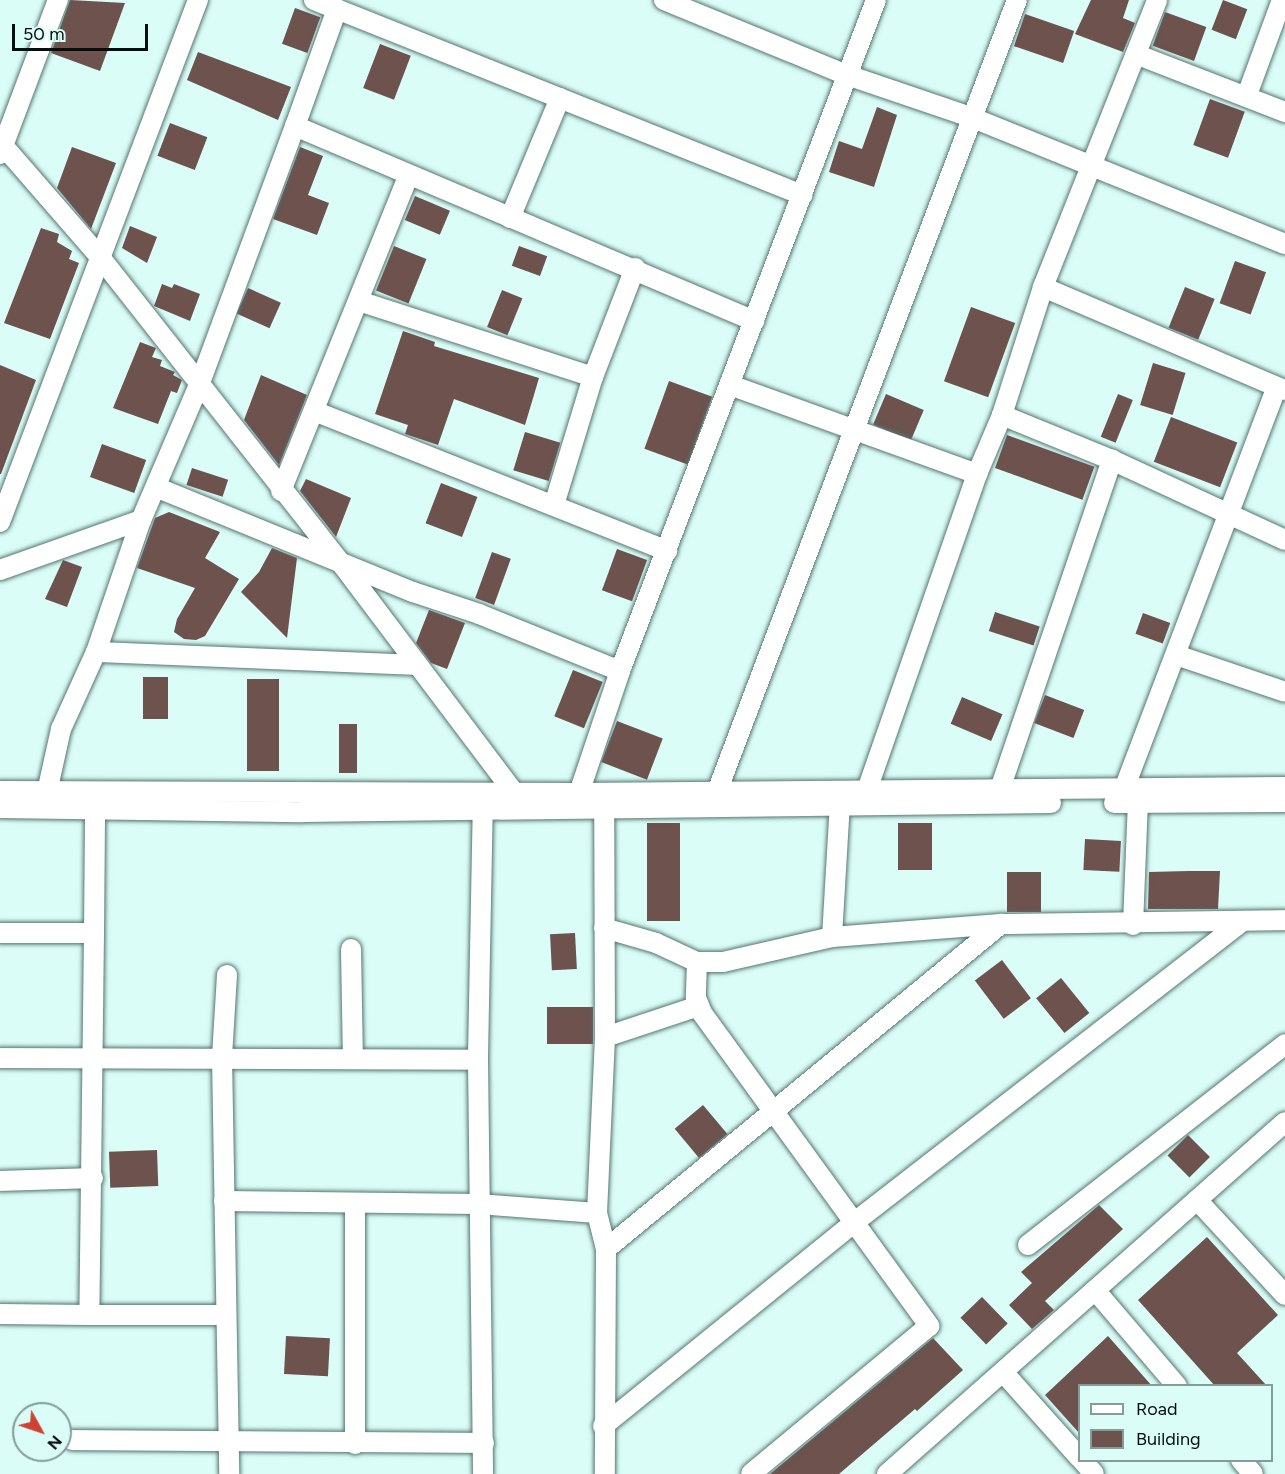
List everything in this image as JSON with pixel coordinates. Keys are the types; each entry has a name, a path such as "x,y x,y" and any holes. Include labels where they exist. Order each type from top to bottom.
{"street":[{"path":"58,0 1,147 100,257 281,491 341,563 513,799 604,807 1131,796 1285,787"},
{"path":"0,522 198,0"},
{"path":"314,0 802,195"},
{"path":"664,0 848,75 972,118 1285,244"},
{"path":"579,792 620,671 876,0"},
{"path":"718,789 1017,0"},
{"path":"867,789 977,474 1002,415 1043,287 1138,54 1157,0"},
{"path":"1247,95 1282,0"},
{"path":"47,792 61,729 96,652 141,519 158,488 199,385 337,9"},
{"path":"1138,54 1247,95 1285,112"},
{"path":"510,218 560,98"},
{"path":"295,126 408,176 635,268 754,321"},
{"path":"281,491 408,176"},
{"path":"554,505 594,377 635,268"},
{"path":"1043,287 1281,388 1227,514 1176,655 1131,796 1132,925"},
{"path":"359,301 594,377"},
{"path":"730,385 977,474"},
{"path":"314,411 667,551"},
{"path":"1002,415 1112,460 1285,539"},
{"path":"1000,789 1112,460"},
{"path":"158,488 341,563 620,671"},
{"path":"0,570 141,519"},
{"path":"96,652 415,665"},
{"path":"1176,655 1285,692"},
{"path":"0,808 302,812 513,799 579,792 718,789 1000,789 1285,802"},
{"path":"0,790 483,800"},
{"path":"483,800 478,1060 483,1474"},
{"path":"832,937 840,803"},
{"path":"604,807 605,1037 597,1213 606,1249 603,1426 605,1474"},
{"path":"89,1315 93,1178 95,809"},
{"path":"604,928 656,943 697,962 723,962 832,937 1001,924 1239,924 1285,920"},
{"path":"606,1249 773,1114 1001,924"},
{"path":"603,1426 856,1221 1239,924"},
{"path":"0,933 94,933"},
{"path":"351,949 353,1059"},
{"path":"697,962 699,1006 773,1114 856,1221 929,1326 751,1474"},
{"path":"227,975 222,1057 229,1474"},
{"path":"605,1037 699,1006"},
{"path":"1028,1245 1285,1044"},
{"path":"0,1058 93,1056 478,1060"},
{"path":"897,1471 1003,1371 1285,1122"},
{"path":"0,1181 93,1178"},
{"path":"1197,1200 1285,1295"},
{"path":"224,1201 478,1204 597,1213"},
{"path":"354,1444 355,1203"},
{"path":"1095,1290 1175,1384"},
{"path":"0,1314 226,1315"},
{"path":"1003,1371 1078,1456"},
{"path":"72,1440 228,1440 354,1444 484,1443"},
{"path":"1084,1462 1094,1474"},
{"path":"1242,1462 1252,1474"}],"building":[{"path":"70,0 125,3 100,71 51,53"},
{"path":"1091,0 1129,0 1123,18 1135,23 1123,52 1075,34"},
{"path":"1223,0 1247,9 1236,39 1212,30"},
{"path":"295,8 320,17 307,53 282,44"},
{"path":"1165,12 1206,27 1194,61 1153,46"},
{"path":"1025,14 1074,31 1063,63 1014,46"},
{"path":"380,44 411,56 394,100 363,88"},
{"path":"198,52 291,87 278,120 187,80"},
{"path":"1210,99 1245,112 1228,158 1193,145"},
{"path":"877,107 897,115 874,187 829,172 839,141 862,149"},
{"path":"170,123 207,137 195,170 157,156"},
{"path":"72,147 116,163 91,229 57,188"},
{"path":"300,147 323,156 308,195 329,203 317,235 273,219"},
{"path":"415,196 450,211 440,235 405,220"},
{"path":"130,226 157,237 147,263 122,248"},
{"path":"41,228 59,234 57,242 72,251 69,259 79,263 50,339 4,323"},
{"path":"394,246 426,259 408,304 376,291"},
{"path":"519,246 547,256 540,276 512,266"},
{"path":"1235,261 1266,272 1251,315 1220,303"},
{"path":"162,284 172,288 174,284 200,294 190,321 154,306"},
{"path":"1185,287 1215,299 1198,340 1169,328"},
{"path":"248,288 281,303 269,328 237,314"},
{"path":"502,290 522,298 507,335 487,327"},
{"path":"971,307 1015,323 988,397 944,381"},
{"path":"403,331 435,342 434,346 539,378 525,425 454,399 438,445 405,434 408,425 375,414"},
{"path":"140,342 156,348 152,357 162,360 160,366 175,372 173,375 182,380 177,393 171,391 158,424 113,408"},
{"path":"1153,363 1186,373 1173,415 1140,405"},
{"path":"0,365 36,380 1,474 0,474"},
{"path":"261,375 307,395 279,465 244,420"},
{"path":"669,381 712,397 688,464 644,449"},
{"path":"886,394 924,410 911,440 873,424"},
{"path":"1118,394 1133,400 1116,443 1101,437"},
{"path":"1171,417 1237,442 1220,487 1154,462"},
{"path":"525,432 560,443 549,481 513,470"},
{"path":"1007,435 1094,467 1082,500 995,468"},
{"path":"102,444 146,460 134,493 90,477"},
{"path":"192,468 228,480 223,497 186,485"},
{"path":"306,479 351,498 336,537 300,491"},
{"path":"441,483 477,497 462,537 426,523"},
{"path":"169,512 220,532 205,558 239,579 205,636 196,640 184,639 174,632 177,619 195,588 137,568 155,518"},
{"path":"272,548 297,558 287,638 241,592 259,572"},
{"path":"617,549 647,560 632,601 602,590"},
{"path":"492,552 511,559 494,605 475,598"},
{"path":"63,560 82,567 67,607 45,599"},
{"path":"429,610 465,623 447,669 431,663 416,643"},
{"path":"995,612 1040,627 1034,646 989,631"},
{"path":"1143,613 1170,623 1163,644 1135,634"},
{"path":"573,670 603,682 584,728 554,716"},
{"path":"143,677 168,677 168,719 143,719"},
{"path":"247,679 279,679 279,771 247,771"},
{"path":"1045,695 1084,710 1073,738 1034,723"},
{"path":"962,697 1003,714 991,741 951,724"},
{"path":"617,721 663,739 647,780 601,762"},
{"path":"339,724 357,724 357,773 339,773"},
{"path":"647,823 680,823 680,921 647,921"},
{"path":"898,823 932,823 932,870 898,870"},
{"path":"1085,839 1121,841 1119,872 1083,870"},
{"path":"1220,871 1218,909 1148,909 1149,872"},
{"path":"1007,872 1041,872 1041,912 1007,912"},
{"path":"575,933 577,969 552,970 550,934"},
{"path":"1002,960 1031,998 1004,1019 975,980"},
{"path":"1061,978 1089,1013 1064,1033 1036,998"},
{"path":"547,1007 593,1007 593,1044 547,1044"},
{"path":"703,1105 727,1134 699,1158 675,1129"},
{"path":"1188,1135 1210,1157 1189,1177 1167,1156"},
{"path":"157,1150 158,1186 110,1188 109,1152"},
{"path":"1099,1205 1123,1229 1045,1301 1054,1310 1032,1329 1009,1305 1032,1283 1021,1272"},
{"path":"1207,1237 1278,1315 1237,1353 1265,1384 1213,1384 1138,1300"},
{"path":"982,1297 1008,1324 986,1344 960,1318"},
{"path":"286,1336 330,1338 328,1376 284,1374"},
{"path":"1108,1336 1150,1384 1078,1384 1078,1432 1045,1395"},
{"path":"933,1338 963,1370 917,1411 915,1409 839,1474 770,1474"}]}
